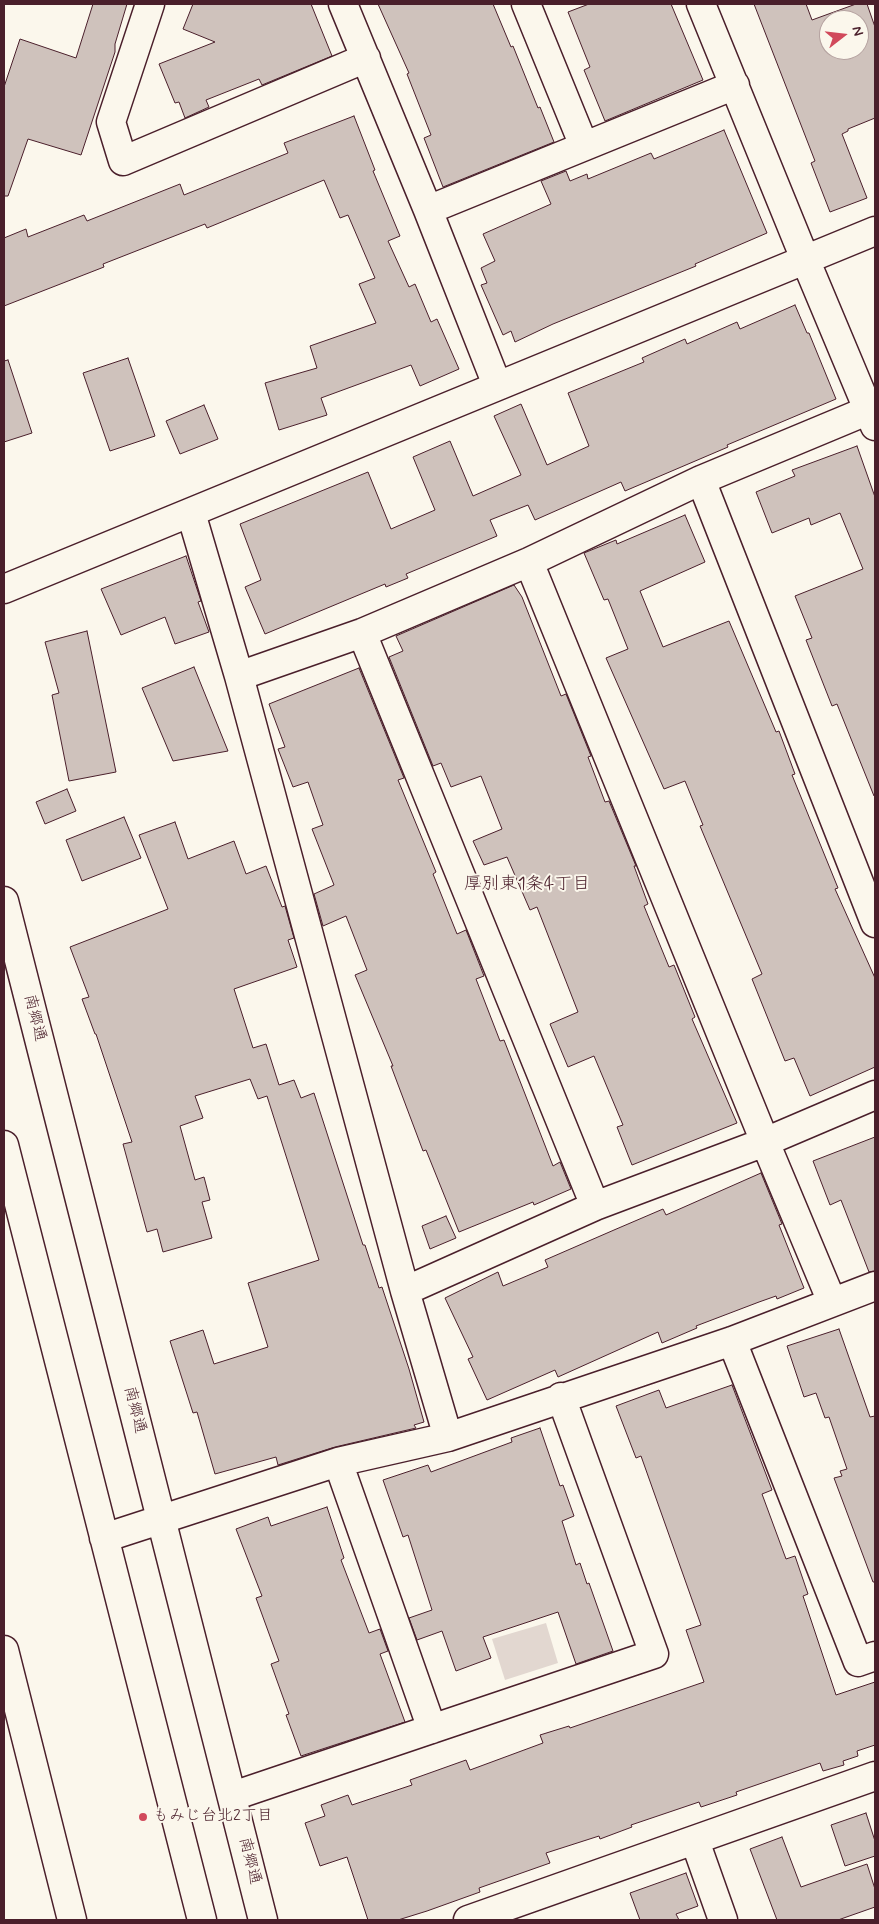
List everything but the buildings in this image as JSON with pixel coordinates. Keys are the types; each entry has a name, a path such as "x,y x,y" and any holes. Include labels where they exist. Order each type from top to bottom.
{"street":[{"path":"150,4 111,122 123,161 366,58"},
{"path":"343,4 428,210 497,385"},
{"path":"526,4 584,146"},
{"path":"239,676 362,632 529,562 701,480 872,418 701,4"},
{"path":"428,210 735,85"},
{"path":"4,589 875,231"},
{"path":"701,480 875,923"},
{"path":"191,513 239,676 405,1291 448,1437"},
{"path":"529,562 832,1302"},
{"path":"362,632 595,1206"},
{"name":"南郷通","path":"4,901 264,1920"},
{"path":"405,1291 595,1206 765,1142 875,1095"},
{"path":"4,1145 202,1920"},
{"path":"104,1538 338,1462 448,1437 732,1341 875,1286"},
{"path":"732,1341 858,1662 875,1656"},
{"path":"233,1796 654,1654 561,1398"},
{"path":"338,1462 432,1729"},
{"path":"4,1650 72,1920"},
{"path":"468,1920 506,1914 695,1841 875,1776"},
{"path":"695,1841 723,1920"}],"shaded area":[{"path":"546,1623 558,1663 505,1680 492,1639"}],"place":[{"name":"もみじ台北2丁目","path":"143,1817"}],"district":[{"name":"厚別東1条4丁目","path":"527,885"}]}
